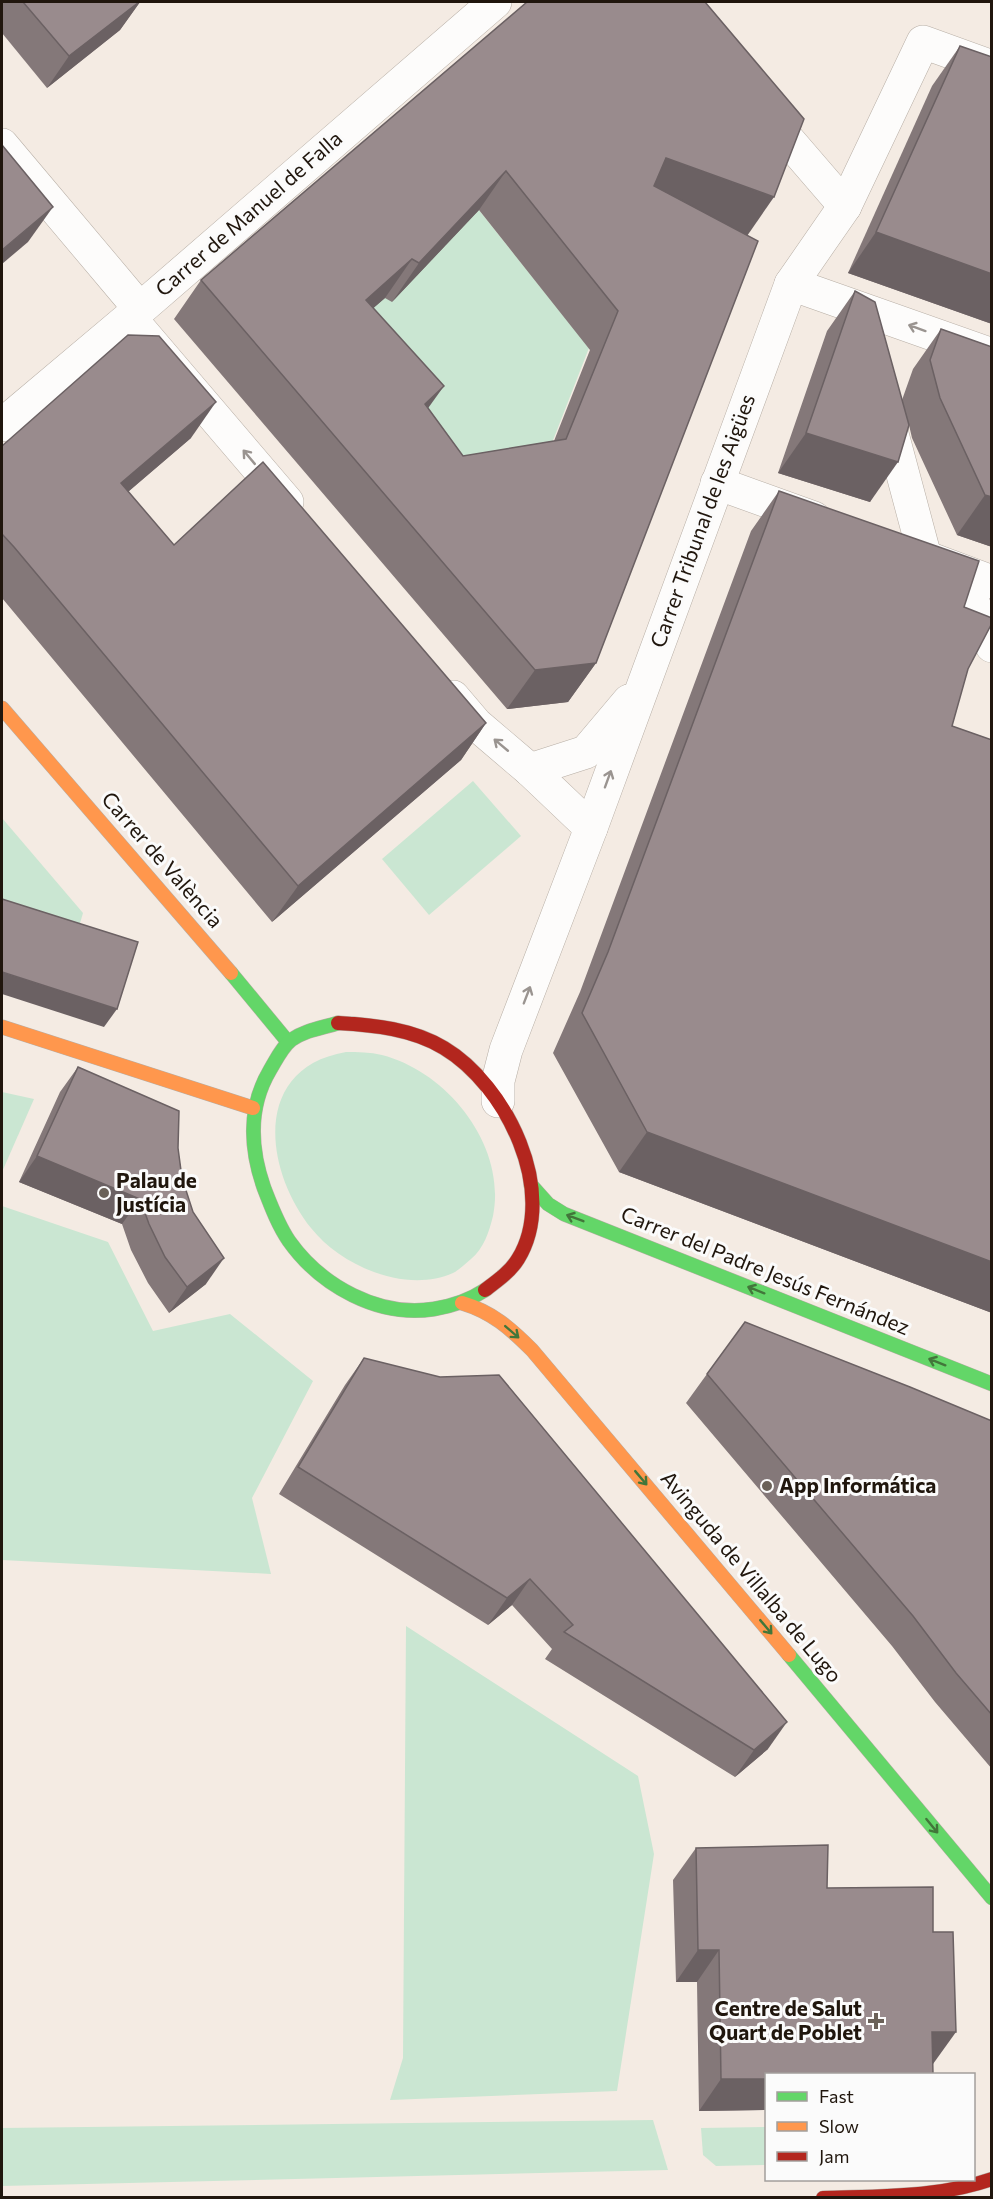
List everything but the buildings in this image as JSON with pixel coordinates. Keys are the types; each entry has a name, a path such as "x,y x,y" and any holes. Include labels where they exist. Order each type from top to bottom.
{"main road":[{"name":"Carrer de València","path":"2,708 212,950 288,1042"},
{"path":"338,1023 375,1025 406,1033 443,1047 471,1070 498,1101 512,1123 526,1162 531,1185 532,1220 529,1241 522,1254 510,1271 489,1290 462,1304 440,1309 414,1312 386,1309 362,1300 316,1272 292,1246 275,1215 256,1168 253,1108 267,1073 288,1042 313,1030 338,1023"},
{"path":"2,1027 253,1108"},
{"name":"Carrer del Padre Jesús Fernández","path":"531,1185 548,1204 564,1214 992,1384"},
{"name":"Avinguda de Villalba de Lugo","path":"462,1304 482,1309 508,1327 532,1350 992,1899"},
{"path":"823,2198 956,2191 992,2179"},
{"path":"887,2196 911,2198"}],"street":[{"name":"Carrer de Manuel de Falla","path":"2,425 495,2"},
{"name":"Carrer Tribunal de les Aigües","path":"498,1101 498,1081 506,1050 591,828 791,284 844,206 923,42 992,67"},
{"path":"743,88 844,206"},
{"path":"2,146 307,525"},
{"path":"791,284 992,355"},
{"path":"857,306 866,341"},
{"path":"879,386 926,557"},
{"path":"717,483 838,526"},
{"path":"892,546 992,582"},
{"path":"959,571 992,646"},
{"path":"437,679 476,724 530,770 591,828"},
{"path":"530,770 586,752 642,686"}],"green space":[{"path":"479,210 589,348 527,507 436,496 338,339"},
{"path":"473,781 521,836 429,915 382,859"},
{"path":"2,818 83,913 74,944 2,921"},
{"path":"346,1052 382,1055 406,1064 429,1077 450,1095 468,1116 481,1139 491,1164 495,1190 493,1216 483,1245 471,1259 453,1273 435,1279 415,1280 376,1273 339,1254 324,1242 311,1228 295,1204 283,1178 277,1151 276,1124 281,1099 294,1078 316,1062"},
{"path":"2,1092 34,1099 2,1172"},
{"path":"2,1206 108,1242 153,1331 230,1314 313,1381 252,1498 271,1574 2,1560"},
{"path":"406,1626 638,1776 654,1854 617,2091 390,2100 403,2058"},
{"path":"653,2120 668,2170 2,2186 2,2128"},
{"path":"765,2127 765,2165 716,2166 703,2155 701,2128"}],"traffic: fast":[{"path":"231,973 288,1042"},
{"path":"338,1023 302,1034 291,1040 279,1054 258,1098 254,1128 256,1158 264,1188 281,1228 302,1257 317,1272 334,1285 372,1303 413,1311 434,1309 461,1302 485,1290"},
{"path":"531,1185 548,1204 564,1214 992,1384"},
{"path":"789,1655 992,1898"}],"traffic: slow":[{"path":"2,708 231,973"},
{"path":"2,1027 253,1108"},
{"path":"462,1303 500,1322 532,1350 789,1655"}],"traffic: jam":[{"path":"338,1023 406,1032 444,1048 467,1065 487,1087 505,1113 520,1142 529,1173 532,1203 529,1232 515,1264 485,1290"},
{"path":"823,2198 929,2193 992,2179"}],"place":[{"name":"Palau de Justícia","path":"104,1193"},
{"name":"App Informática","path":"767,1486"},
{"name":"Centre de Salut Quart de Poblet","path":"876,2021"}]}
